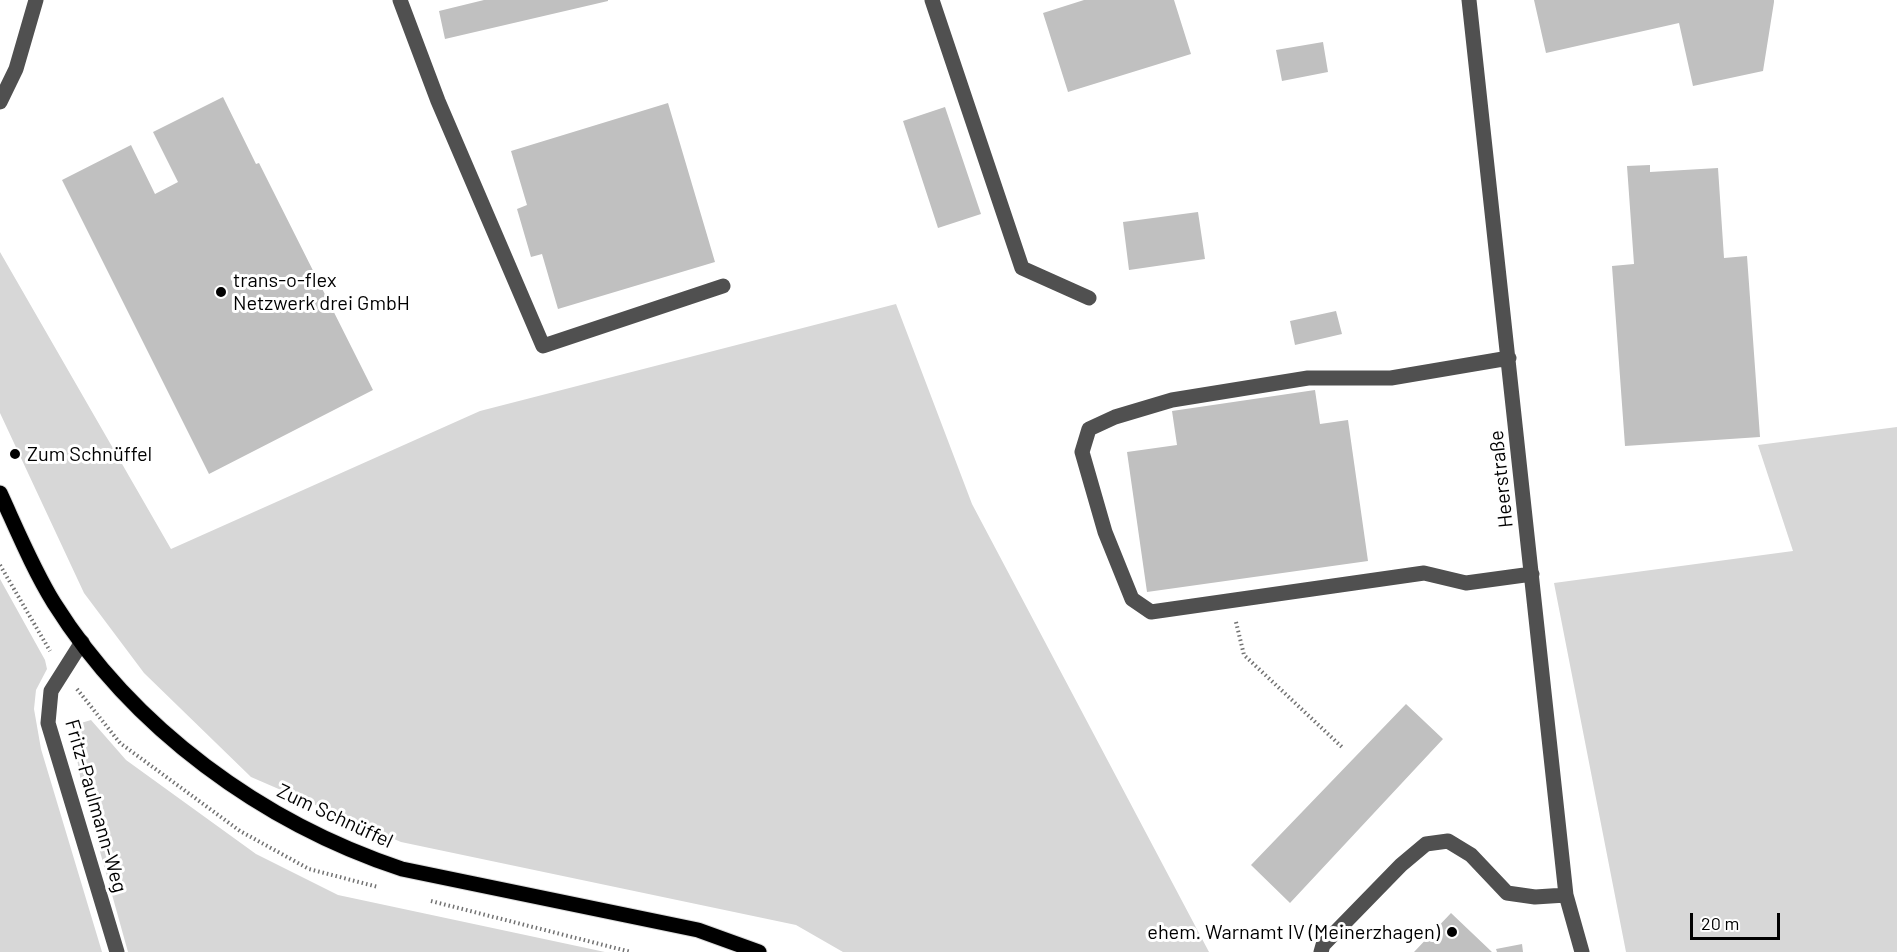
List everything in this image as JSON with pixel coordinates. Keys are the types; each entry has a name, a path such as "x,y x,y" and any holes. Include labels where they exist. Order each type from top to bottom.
{"main road":[{"name":"Zum Schnüffel","path":"0,493 54,603 82,642 139,709 192,754 252,800 358,854 402,869 698,930 759,952"}],"street":[{"path":"0,102 16,69 36,0"},
{"path":"400,0 438,101 543,346 723,286"},
{"path":"932,0 1022,268 1089,298"},
{"name":"Heerstraße","path":"1469,0 1566,895 1582,952"},
{"path":"1509,358 1391,378 1308,378 1172,400 1115,417 1089,429 1082,452 1105,532 1132,599 1151,612 1424,573 1466,583 1532,574"},
{"name":"Fritz-Paulmann-Weg","path":"82,642 51,691 48,723 117,952"},
{"path":"1321,952 1323,945 1393,873 1426,844 1448,841 1471,855 1507,893 1534,897 1566,895"}],"path":[{"path":"0,565 63,671"},
{"path":"1231,600 1244,655 1343,748"}],"shaded area":[{"path":"0,252 171,549 480,411 896,304 972,504 1209,952 843,952 796,925 401,842 251,777 144,673 84,593 0,413"},
{"path":"1897,427 1897,952 1626,952 1554,583 1793,551 1758,445"},
{"path":"0,579 45,660 47,669 36,690 34,709 41,749 102,952 0,952"},
{"path":"91,720 126,760 256,854 338,895 605,952 128,952 82,787 71,726"}],"building":[{"path":"484,0 608,1 445,39 439,11"},
{"path":"1084,0 1174,0 1191,54 1068,92 1043,13"},
{"path":"1534,0 1774,0 1774,2 1763,71 1693,86 1679,23 1546,53"},
{"path":"1323,42 1328,72 1282,81 1276,50"},
{"name":"trans-o-flex Netzwerk drei GmbH","path":"223,97 256,164 259,163 373,390 209,474 62,180 131,145 155,194 178,182 153,132"},
{"path":"668,103 715,262 558,309 542,254 531,257 517,209 527,205 511,151"},
{"path":"945,107 981,214 938,228 903,121"},
{"path":"1650,165 1650,172 1718,168 1724,258 1747,256 1760,437 1625,446 1612,266 1634,264 1627,166"},
{"path":"1198,212 1205,259 1129,270 1123,222"},
{"path":"1336,311 1342,334 1295,345 1290,321"},
{"path":"1315,390 1320,424 1348,420 1368,561 1147,592 1127,452 1177,445 1172,411"},
{"path":"1406,704 1443,739 1290,903 1251,865"},
{"name":"ehem. Warnamt IV (Meinerzhagen)","path":"1451,913 1492,952 1414,952"},
{"path":"1522,944 1523,952 1497,952 1496,949"}],"place":[{"name":"trans-o-flex Netzwerk drei GmbH","path":"221,292"},
{"name":"Zum Schnüffel","path":"15,454"},
{"name":"ehem. Warnamt IV (Meinerzhagen)","path":"1452,932"}]}
